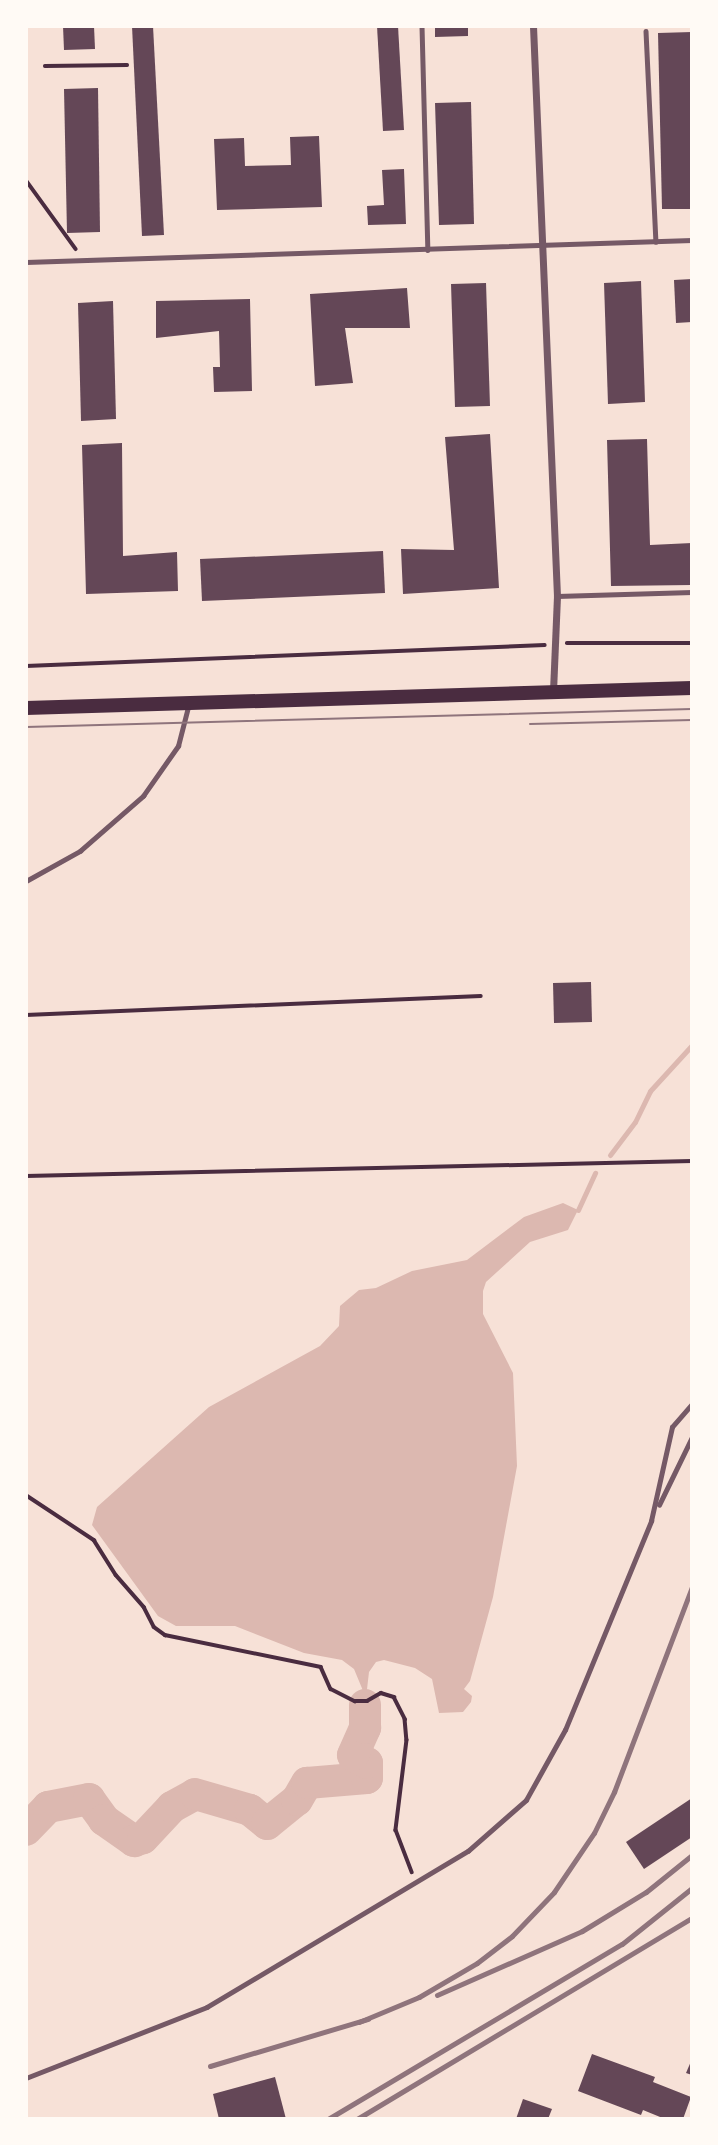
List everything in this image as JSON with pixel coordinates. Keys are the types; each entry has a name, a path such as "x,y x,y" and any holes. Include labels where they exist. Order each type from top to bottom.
{"main road":[{"path":"26,708 692,688"}],"street":[{"path":"533,26 540,246 558,596 553,691"}],"lane":[{"path":"422,26 428,250"},
{"path":"646,31 656,242"},
{"path":"26,262 692,240"},
{"path":"558,596 692,592"},
{"path":"26,881 80,851 143,796 178,746 189,703"},
{"path":"651,1521 671,1427 692,1404"},
{"path":"26,2078 207,2007 468,1851 526,1800 565,1730 651,1521 692,1437"}],"path":[{"path":"45,66 127,65"},
{"path":"26,180 84,261"},
{"path":"26,666 393,648 554,645 580,641 692,643"},
{"path":"26,1015 481,996"},
{"path":"26,1176 692,1161"},
{"path":"26,1496 94,1540 116,1575 144,1607 154,1627 165,1635 321,1667 331,1689 355,1701 367,1701 381,1693 394,1698 405,1719 407,1740 396,1830 415,1882"}],"shaded area":[{"path":"563,1203 578,1210 568,1230 530,1242 486,1282 483,1291 483,1314 513,1373 517,1466 493,1597 470,1681 464,1689 472,1696 471,1702 463,1712 439,1713 432,1679 415,1668 384,1660 376,1662 369,1672 366,1698 354,1669 342,1660 304,1653 235,1626 176,1626 158,1616 92,1525 97,1507 209,1407 320,1346 339,1326 340,1306 359,1290 376,1288 412,1271 467,1260 524,1217"}],"building":[{"path":"63,26 94,26 95,49 64,50"},
{"path":"132,26 153,26 164,235 142,236"},
{"path":"377,26 398,26 404,130 383,131"},
{"path":"435,26 468,26 468,36 435,37"},
{"path":"692,32 692,209 662,209 658,33"},
{"path":"98,88 100,232 67,233 64,89"},
{"path":"471,102 474,224 439,225 435,103"},
{"path":"319,136 322,207 217,210 214,139 244,138 245,166 291,165 290,137"},
{"path":"404,169 406,224 368,225 367,206 384,205 382,170"},
{"path":"692,279 692,322 676,323 674,280"},
{"path":"641,281 645,402 608,404 604,283"},
{"path":"486,283 490,406 455,407 451,284"},
{"path":"407,288 410,328 345,328 353,383 315,386 310,294"},
{"path":"250,299 252,391 214,392 213,367 220,367 219,331 156,338 156,301"},
{"path":"113,301 116,419 81,421 78,303"},
{"path":"490,434 499,588 403,594 401,549 454,550 445,437"},
{"path":"647,439 650,545 692,543 692,585 611,586 607,440"},
{"path":"122,443 123,556 177,552 178,591 86,594 82,445"},
{"path":"383,551 385,593 202,601 200,559"},
{"path":"591,982 592,1022 554,1023 553,983"},
{"path":"692,1798 692,1837 644,1869 626,1842"},
{"path":"592,2054 655,2077 653,2082 691,2097 683,2119 665,2119 643,2110 641,2115 578,2091"},
{"path":"692,2059 692,2075 686,2073"},
{"path":"275,2077 286,2119 219,2119 213,2094"},
{"path":"523,2099 552,2109 548,2119 516,2119"}],"waterway":[{"path":"610,1155 635,1122 650,1091 692,1045"},
{"path":"578,1210 595,1173"},
{"path":"26,1830 48,1807 89,1799 104,1820 134,1841 143,1838 172,1807 195,1794 250,1810 267,1824 297,1800 307,1783 367,1778 367,1763 353,1755 365,1728 365,1705"}],"tram line":[{"path":"26,727 692,709"},
{"path":"530,724 692,720"}],"railway":[{"path":"359,2022 419,1997 477,1963 512,1936 554,1892 594,1833 614,1792 692,1587"},
{"path":"437,1995 582,1931 646,1892 692,1855"},
{"path":"328,2119 622,1944 692,1888"},
{"path":"357,2119 692,1918"},
{"path":"210,2066 368,2019"}]}
